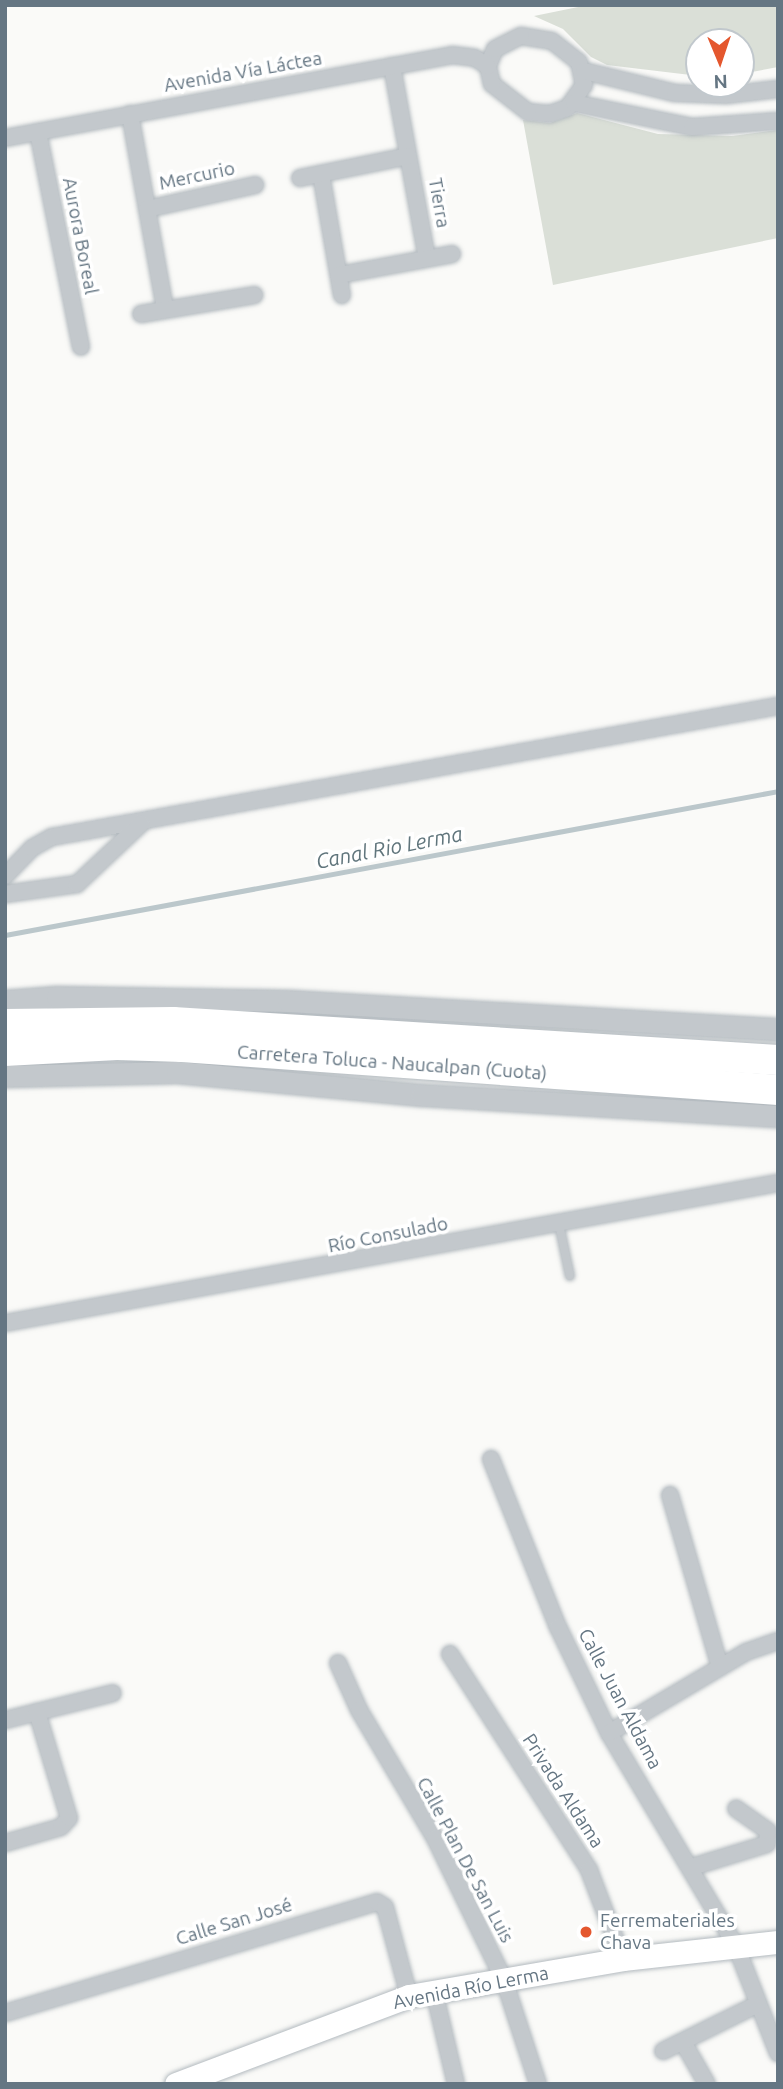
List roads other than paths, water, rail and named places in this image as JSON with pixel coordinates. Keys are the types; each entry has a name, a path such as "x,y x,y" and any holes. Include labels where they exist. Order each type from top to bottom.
{"highway":[{"name":"Carretera Toluca - Naucalpan (Cuota)","path":"5,1024 138,1021 778,1059"},
{"name":"Carretera Toluca - Naucalpan (Cuota)","path":"5,1051 117,1045 182,1047 773,1090"}],"main road":[{"name":"Avenida Río Lerma","path":"176,2084 409,1996 622,1959 778,1942"}],"street":[{"path":"778,89 726,95 675,93 584,71 563,48 530,36 502,42 488,66 488,76 500,93 528,111 550,114 574,103 692,127 778,121"},
{"name":"Avenida Vía Láctea","path":"5,138 452,55 475,58 488,66"},
{"name":"Tierra","path":"392,66 427,258"},
{"path":"574,103 584,85 584,71"},
{"name":"Mercurio","path":"130,114 165,309"},
{"name":"Aurora Boreal","path":"38,132 81,347"},
{"name":"Tierra","path":"300,178 408,156"},
{"path":"321,174 342,295"},
{"name":"Mercurio","path":"147,209 255,185"},
{"name":"Tierra","path":"339,275 452,254"},
{"path":"141,314 254,295"},
{"path":"5,876 42,841 778,706"},
{"path":"5,894 77,884 141,824"},
{"path":"5,1001 57,997 288,1001 778,1029"},
{"path":"5,1076 177,1072 422,1095 778,1116"},
{"name":"Río Consulado","path":"5,1323 778,1182"},
{"name":"Calle Juan Aldama","path":"491,1459 558,1627 609,1733 692,1867 736,1946 778,2053"},
{"path":"670,1495 720,1667"},
{"path":"609,1733 672,1700 720,1667 778,1641"},
{"name":"Privada Aldama","path":"450,1654 589,1870 622,1959"},
{"name":"Calle Plan De San Luis","path":"338,1663 359,1710 435,1838 504,1980 538,2084"},
{"path":"5,1720 113,1693"},
{"path":"5,1843 61,1827 69,1818 37,1712"},
{"path":"692,1867 768,1844 768,1831 736,1809"},
{"name":"Calle San José","path":"5,2013 377,1902 385,1907 409,1996"},
{"path":"435,1991 456,2084"},
{"path":"663,2051 758,2004"},
{"path":"683,2042 707,2084"}],"lane":[{"path":"559,1224 569,1276"}],"waterway":[{"name":"Canal Rio Lerma","path":"5,935 778,791"}],"place":[{"name":"Ferremateriales Chava","path":"586,1932"}]}
